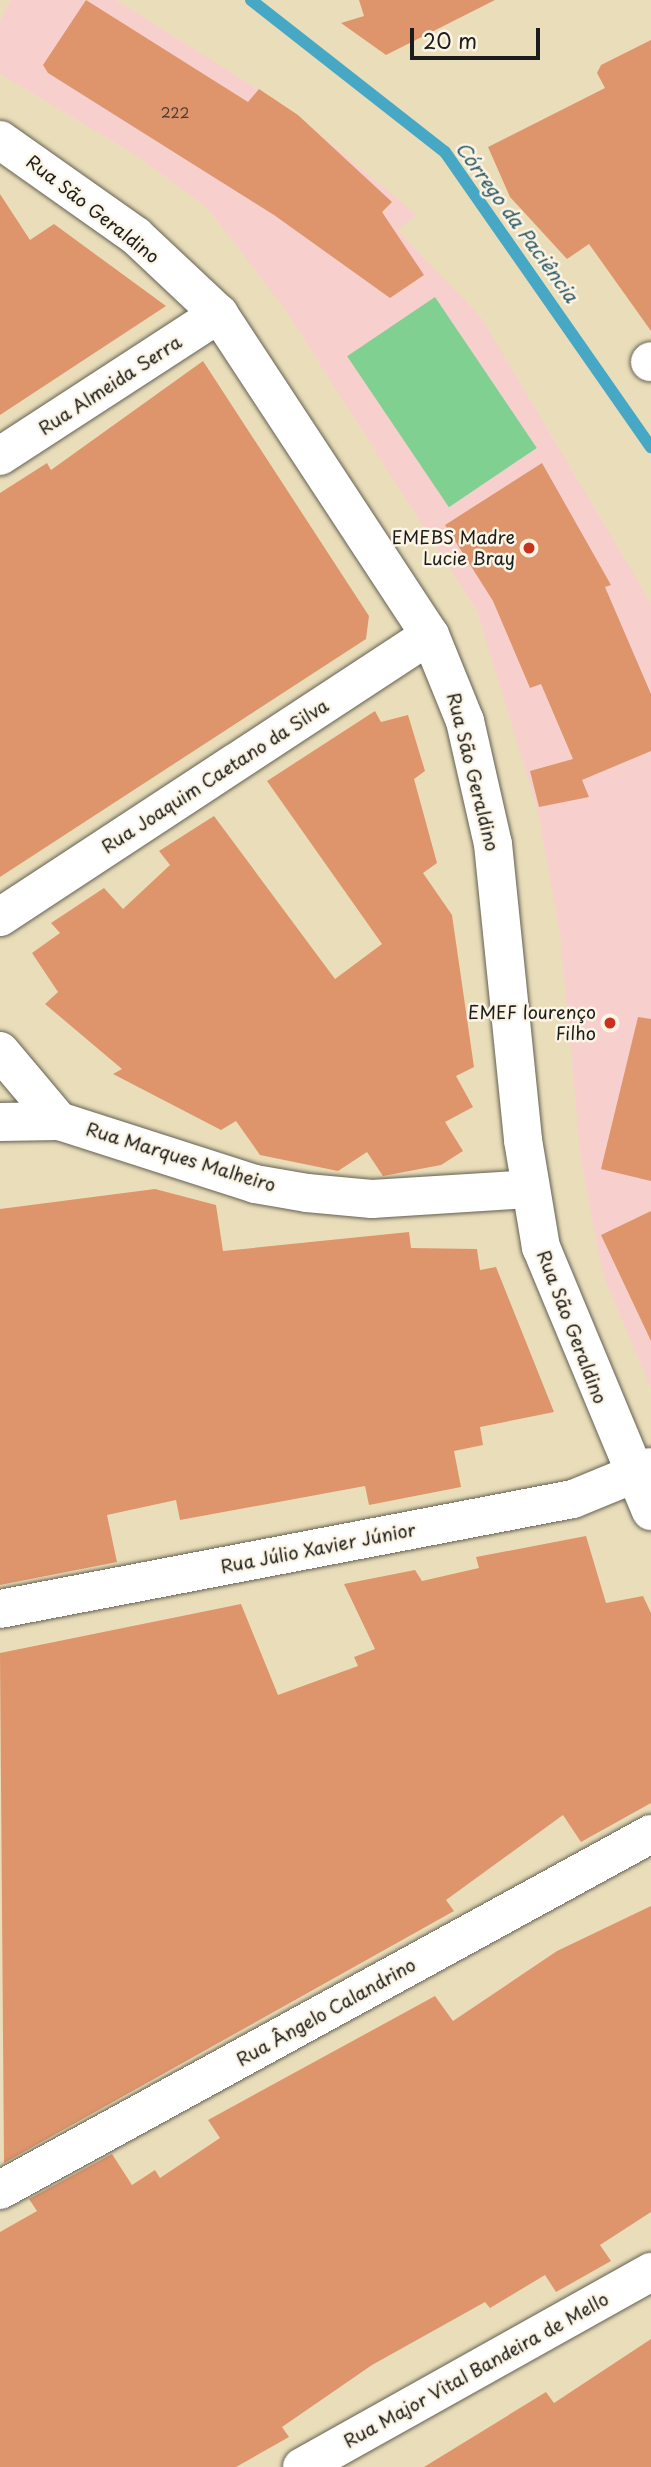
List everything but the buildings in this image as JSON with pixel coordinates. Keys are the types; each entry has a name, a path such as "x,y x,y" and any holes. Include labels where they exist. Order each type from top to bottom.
{"street":[{"name":"Rua São Geraldino","path":"0,140 136,236 219,314 430,635 465,721 493,844 529,1189 567,1322 642,1472 651,1511"},
{"name":"Rua Almeida Serra","path":"0,456 219,314"},
{"name":"Rua Joaquim Caetano da Silva","path":"0,917 430,635"},
{"path":"0,1051 59,1121"},
{"name":"Rua Marques Malheiro","path":"0,1122 59,1121 255,1184 307,1193 372,1199 529,1189"},
{"name":"Rua Júlio Xavier Júnior","path":"0,1609 573,1499 642,1472"},
{"name":"Rua Ângelo Calandrino","path":"0,2190 651,1834"},
{"name":"Rua Major Vital Bandeira de Mello","path":"302,2467 651,2273"}],"shaded area":[{"path":"11,0 116,0 288,108 417,215 397,230 481,317 641,586 651,608 651,1389 603,1275 581,1160 560,934 538,811 477,611 284,308 208,209 140,158 0,74 0,21"}],"green space":[{"path":"435,297 537,448 449,507 347,356"}],"waterway":[{"name":"Córrego da Paciência","path":"251,0 445,152 651,447"}],"place":[{"name":"EMEBS Madre Lucie Bray","path":"529,548"},
{"name":"EMEF lourenço Filho","path":"610,1023"}]}
